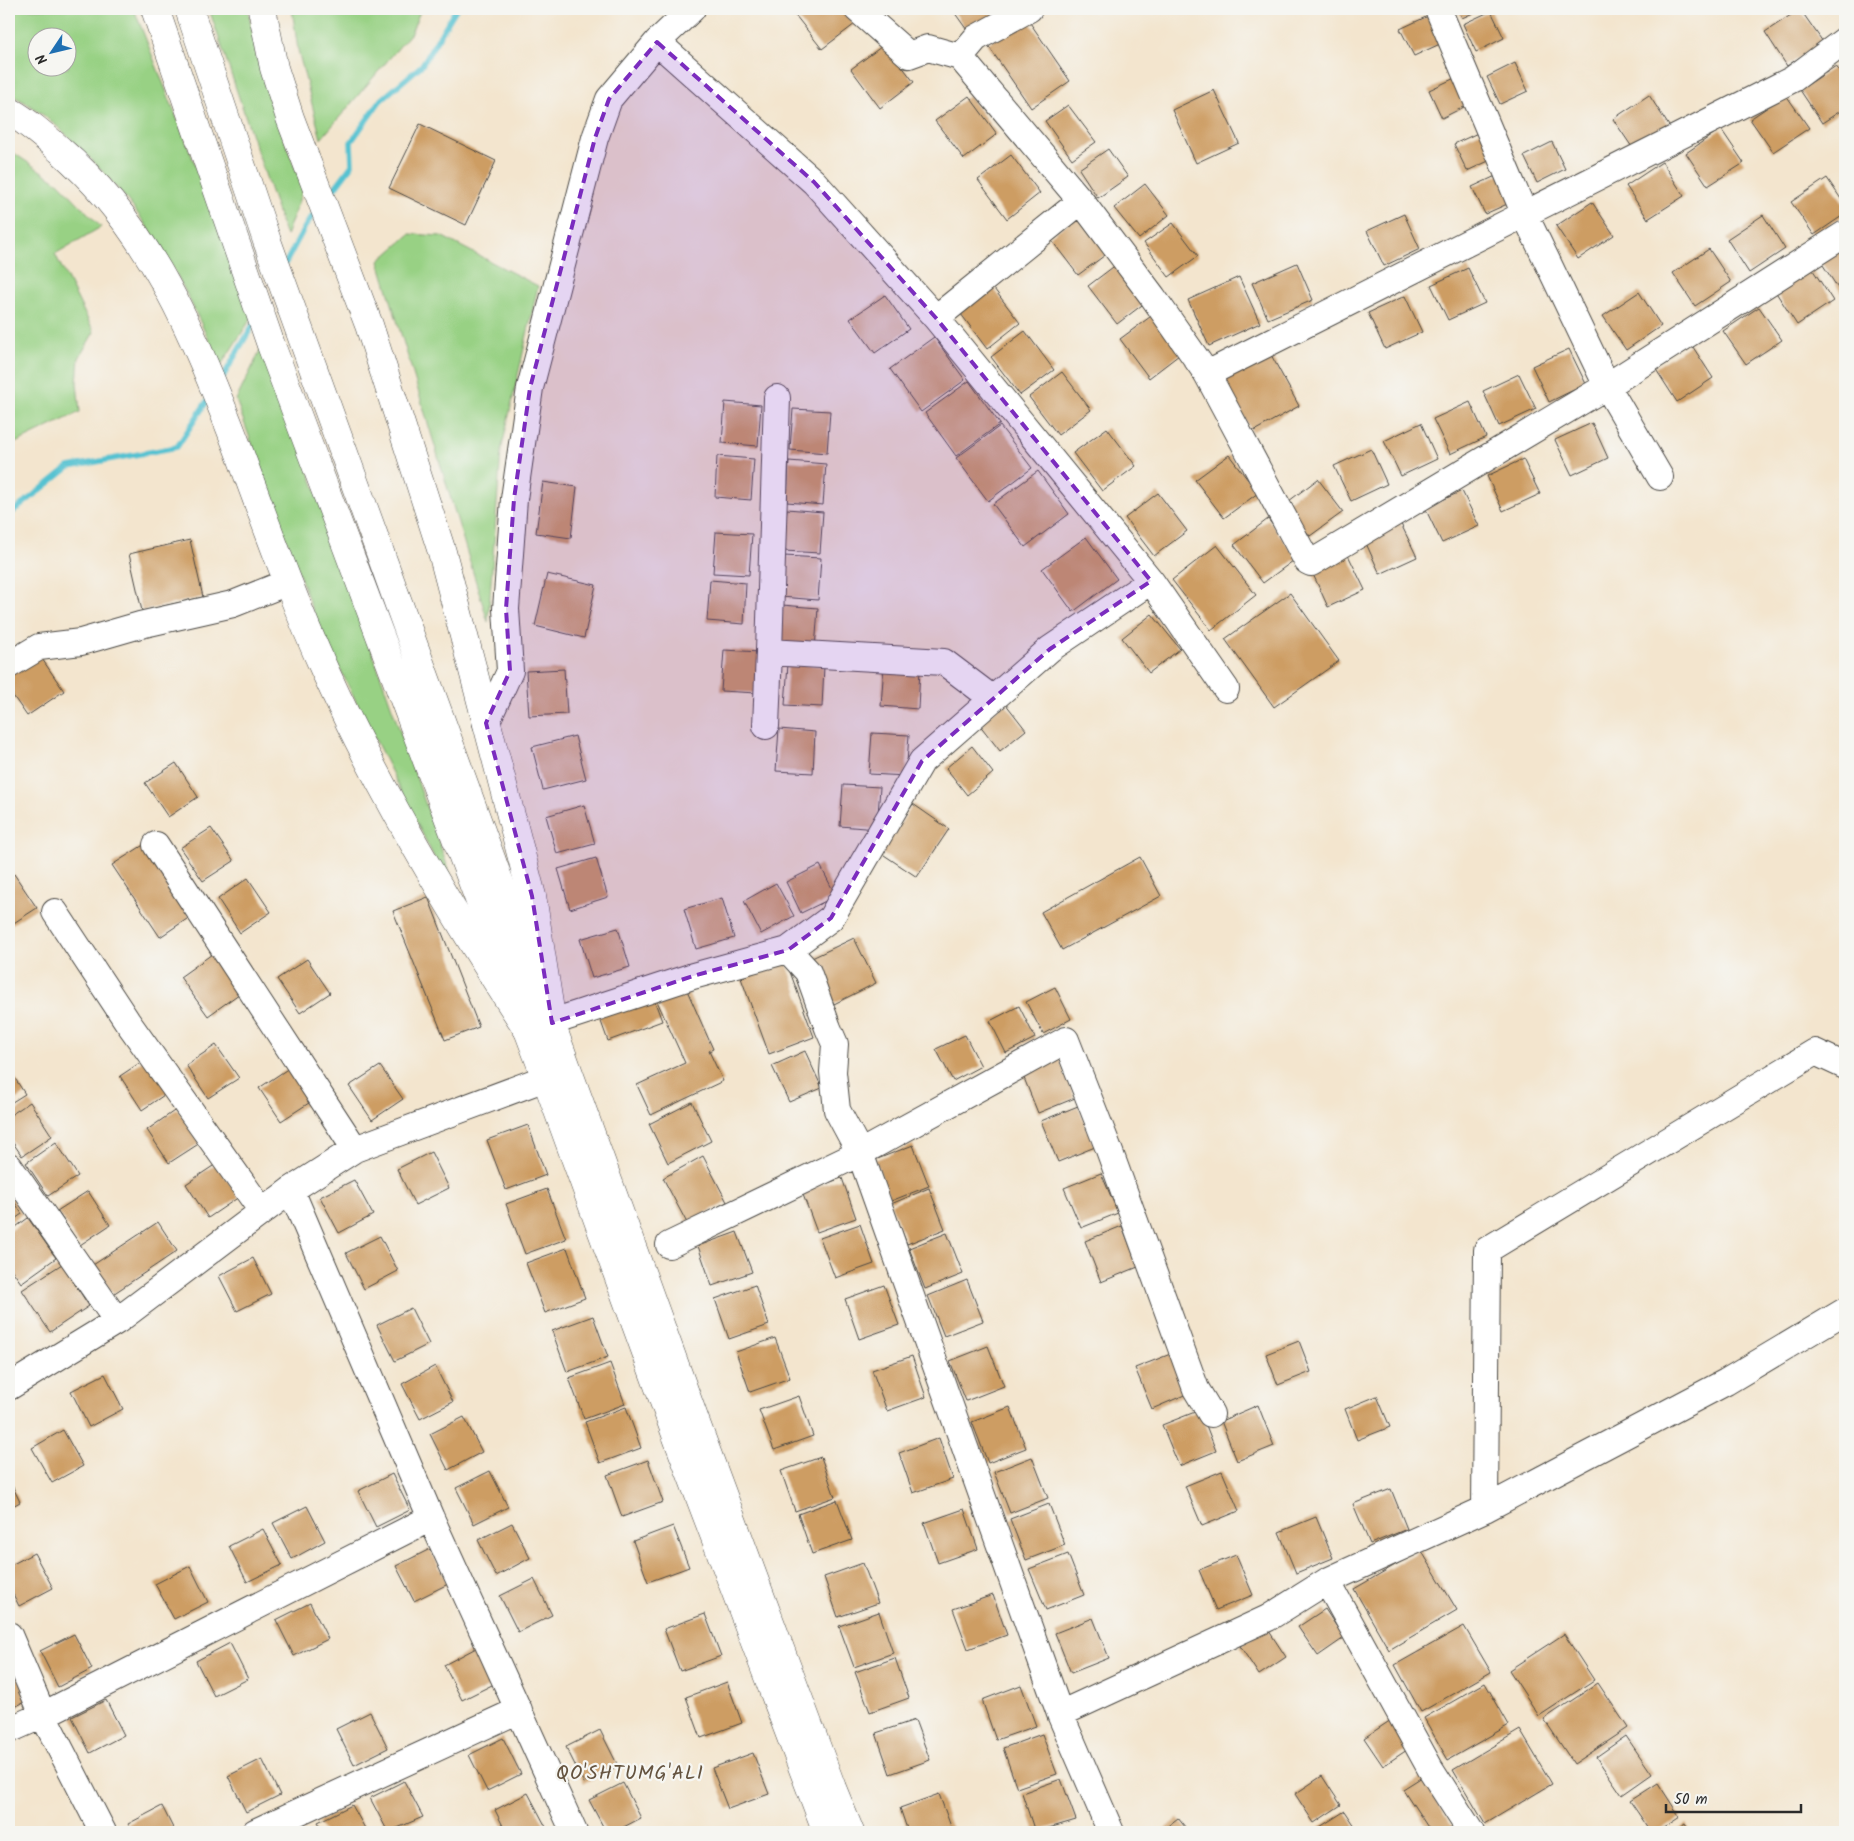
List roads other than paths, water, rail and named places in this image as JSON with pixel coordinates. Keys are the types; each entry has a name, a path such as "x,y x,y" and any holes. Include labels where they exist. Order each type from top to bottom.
{"main road":[{"path":"155,9 271,345 697,1426 850,1832"},
{"path":"189,9 267,241 298,323 540,1027"},
{"path":"262,9 274,68 307,166 369,325 442,552 532,896 540,1027"},
{"path":"9,111 76,164 118,209 163,277 203,359 288,582 325,671 367,757 462,930 540,1027"},
{"path":"558,1073 678,1440 826,1832"}],"street":[{"path":"486,723 510,671 506,609 514,499 530,388 598,130 609,99 657,42 692,9"},
{"path":"857,9 909,55 928,48 960,57 1081,201 1153,297 1206,374 1307,561 1311,563 1608,386 1845,234"},
{"path":"960,57 976,38 1029,9"},
{"path":"1438,9 1525,215 1608,386 1660,476"},
{"path":"1206,374 1792,79 1845,40"},
{"path":"657,42 814,182 936,318 1151,581 1226,689"},
{"path":"936,318 1081,201"},
{"path":"766,726 777,398"},
{"path":"540,1027 693,976 788,950 832,918 922,761 1050,649 1151,581"},
{"path":"9,665 38,647 81,642 140,625 234,604 288,582"},
{"path":"769,652 944,662 993,699"},
{"path":"156,845 355,1149"},
{"path":"55,912 127,1021 262,1211"},
{"path":"788,950 808,972 834,1044 833,1072 837,1110 860,1153 1060,1714 1111,1832"},
{"path":"669,1245 860,1153 1066,1040 1108,1147 1196,1389 1211,1414"},
{"path":"1485,1508 1487,1250 1815,1052 1845,1066"},
{"path":"9,1387 117,1321 291,1190 355,1149 558,1073"},
{"path":"9,1166 117,1321"},
{"path":"291,1190 431,1518 574,1832"},
{"path":"1060,1714 1268,1618 1327,1581 1485,1508 1726,1382 1845,1311"},
{"path":"9,1730 431,1518"},
{"path":"1327,1581 1430,1768 1471,1832"},
{"path":"9,1635 43,1714 103,1832"},
{"path":"255,1832 519,1710"}],"waterway":[{"path":"328,197 352,165 351,142 380,101 422,65 456,9"},
{"path":"285,264 306,225 317,210"},
{"path":"220,382 254,323"},
{"path":"9,515 69,467 177,447 209,398"}],"district":[{"name":"QO'SHTUMG'ALI","path":"630,1774"}]}
